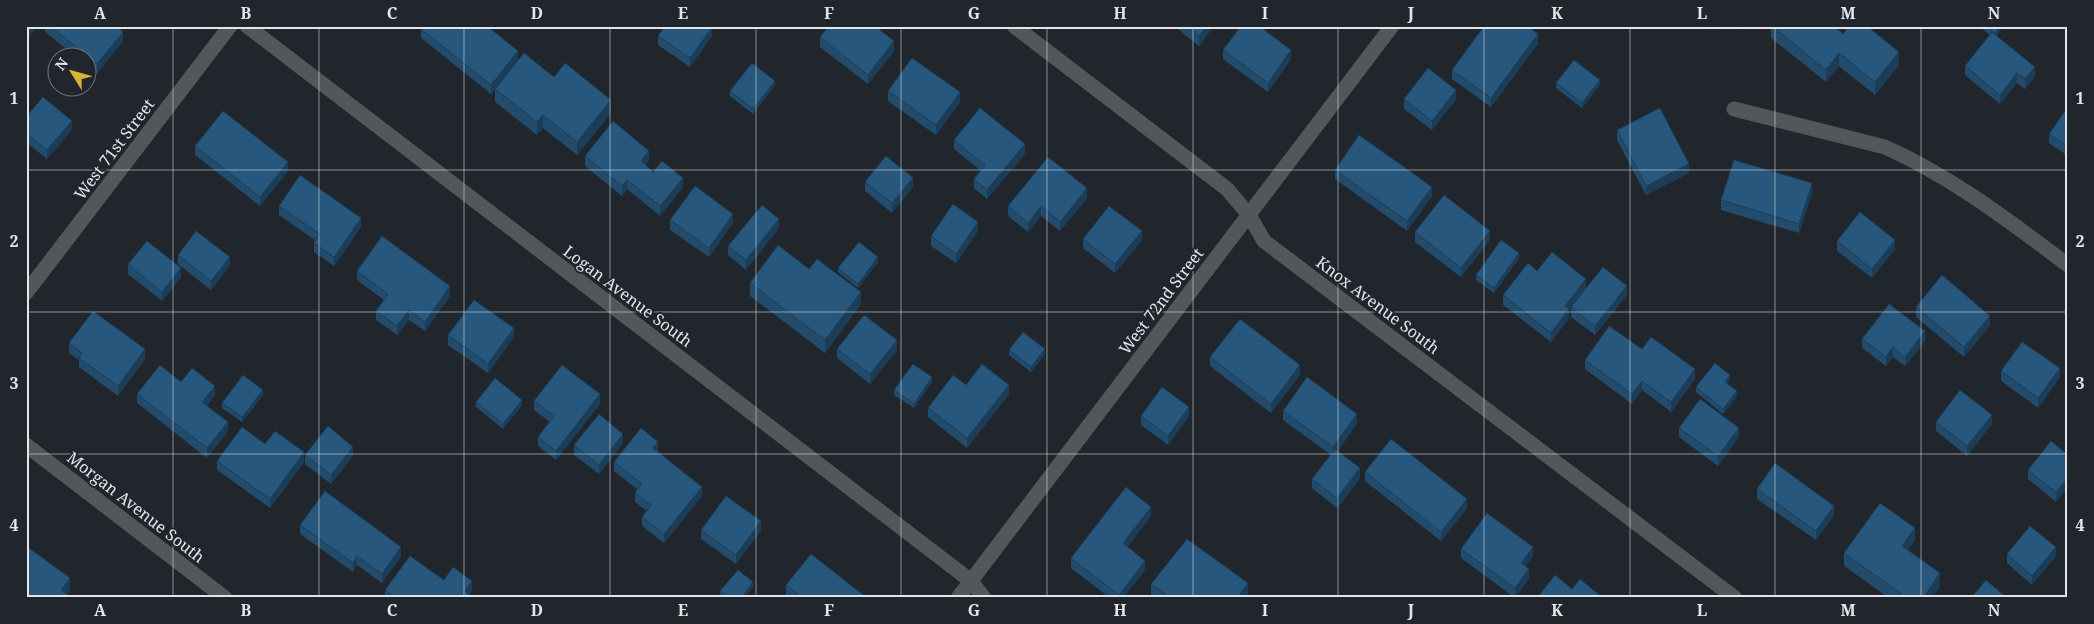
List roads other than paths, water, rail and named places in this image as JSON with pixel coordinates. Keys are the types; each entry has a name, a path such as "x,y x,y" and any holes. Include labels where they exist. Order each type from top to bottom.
{"street":[{"name":"West 71st Street","path":"26,293 230,26"},
{"name":"Logan Avenue South","path":"247,26 970,581 984,598"},
{"name":"Knox Avenue South","path":"1014,26 1227,189 1249,215 1264,241 1736,598"},
{"name":"West 72nd Street","path":"958,598 1392,26"},
{"path":"1734,109 1884,147 1905,156 1980,199 2068,265"},
{"name":"Morgan Avenue South","path":"26,445 225,598"}]}
